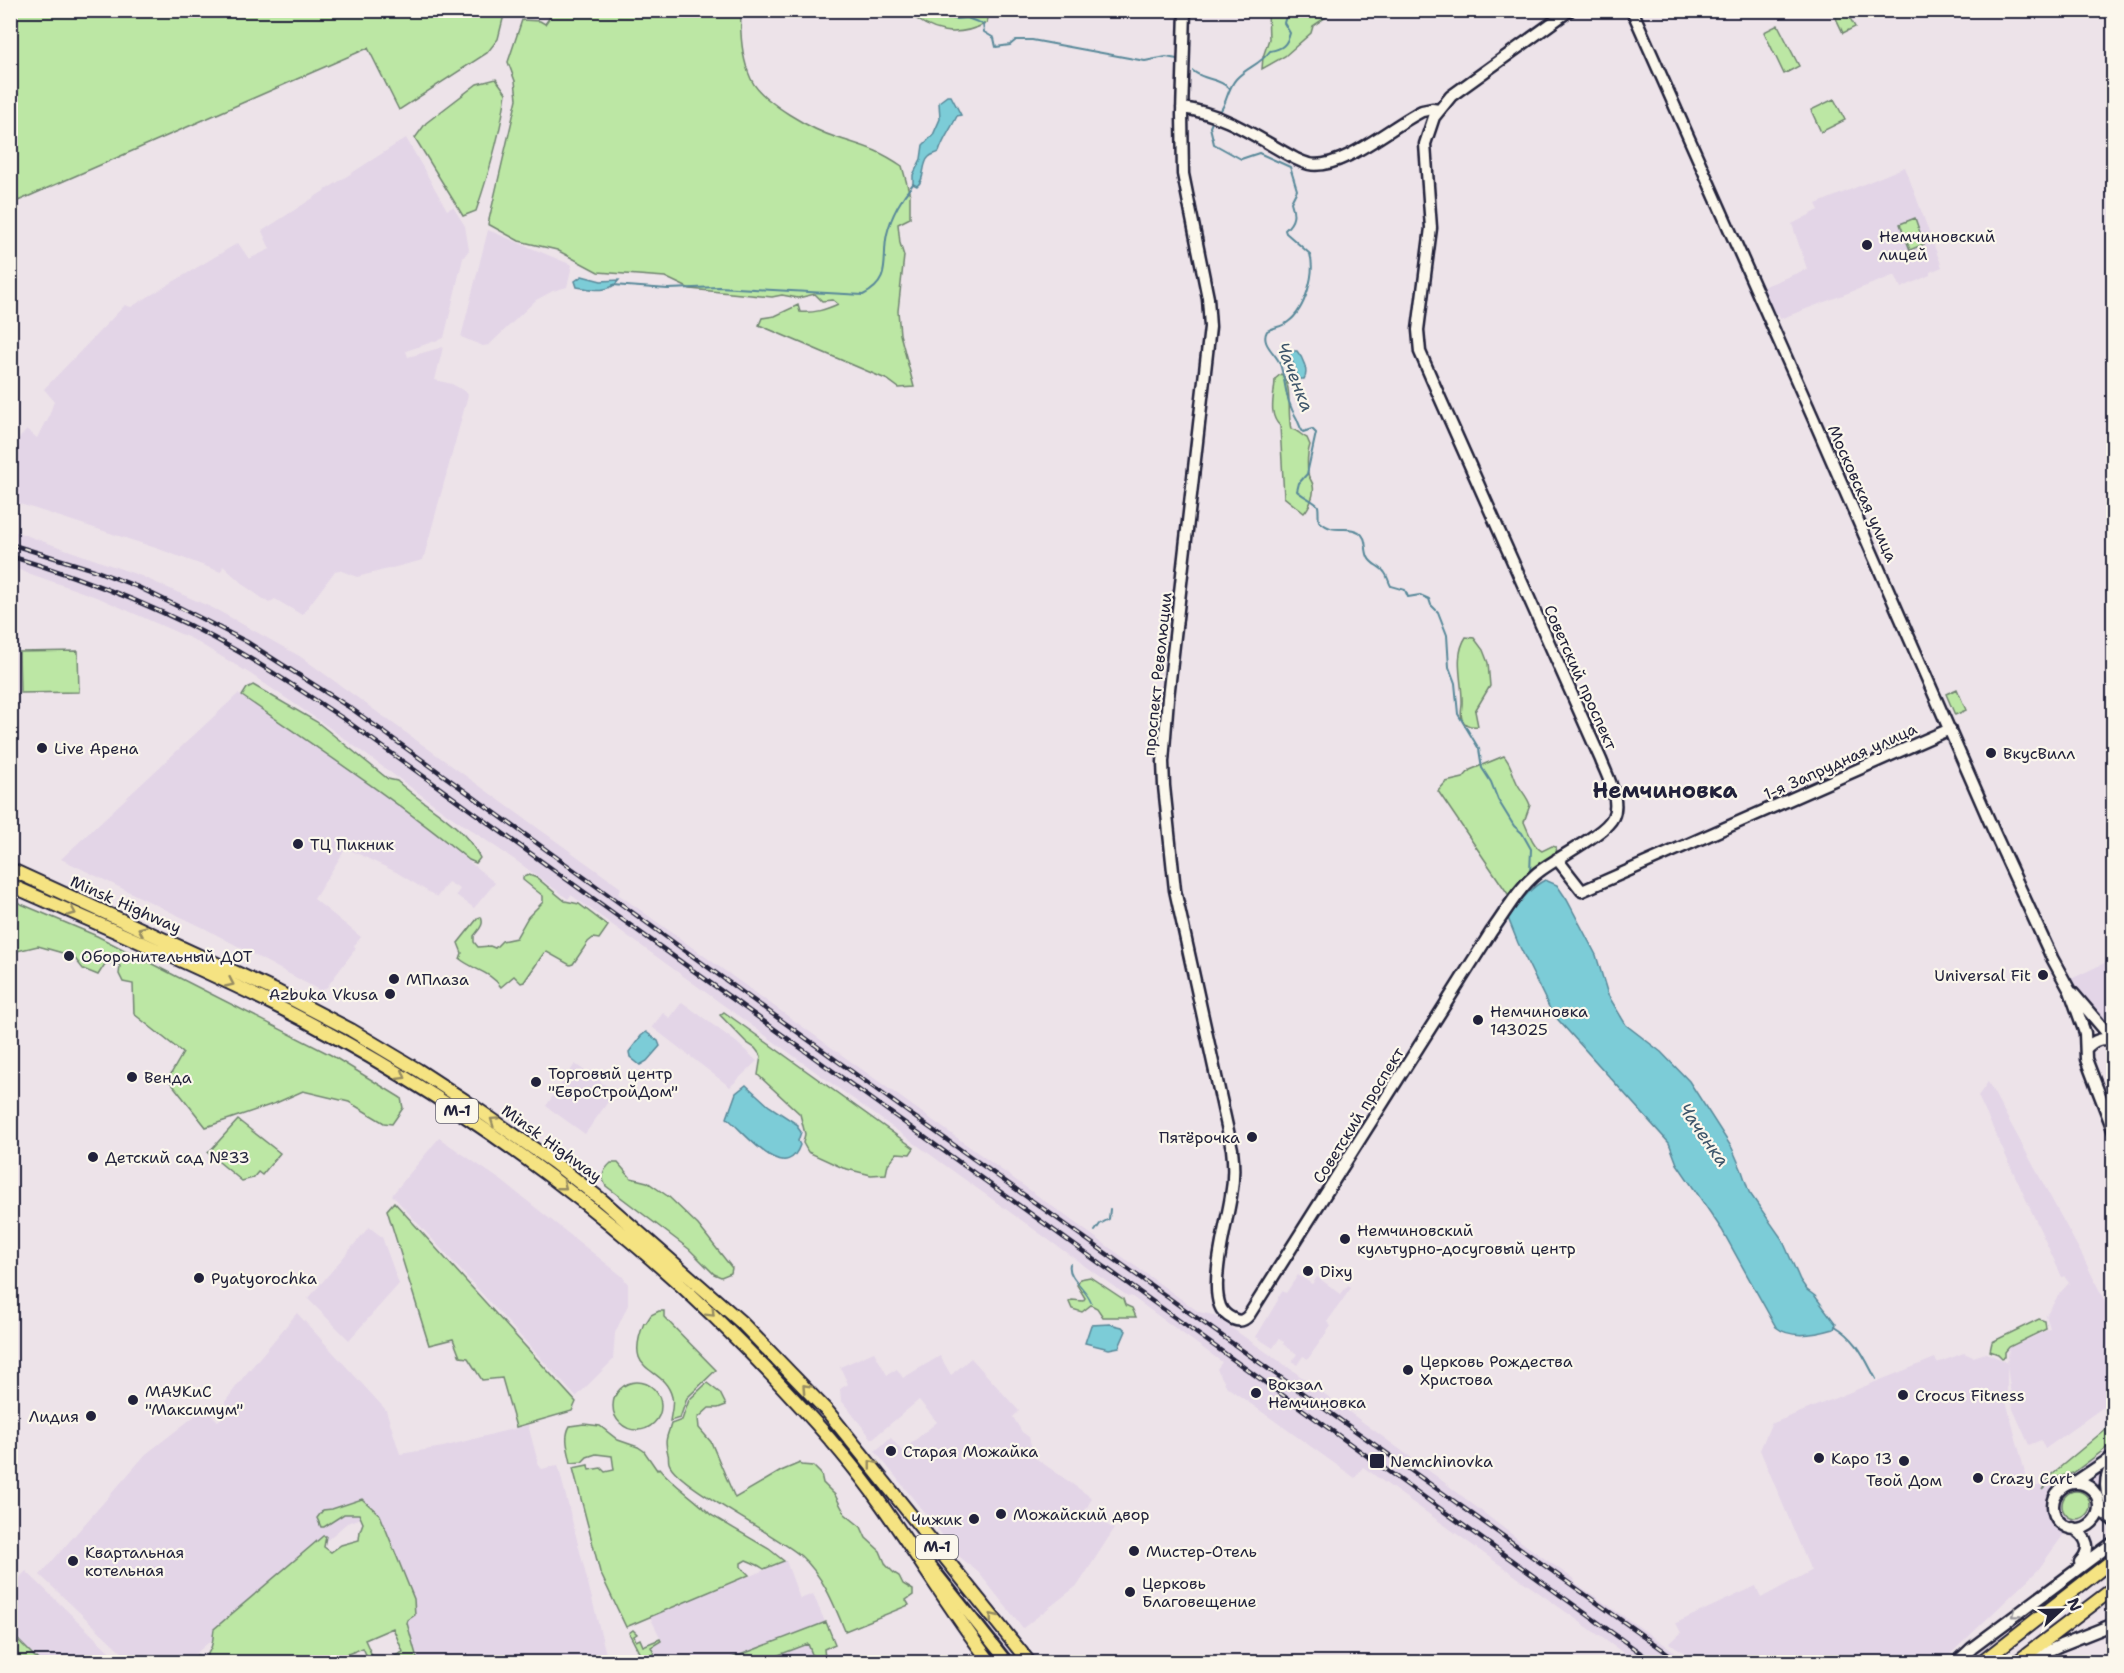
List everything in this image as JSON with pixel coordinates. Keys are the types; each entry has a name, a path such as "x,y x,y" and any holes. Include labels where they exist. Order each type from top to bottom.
{"highway":[{"name":"Minsk Highway","path":"10,869 288,997 402,1060 553,1162 657,1246 741,1322 846,1431 1029,1662"},
{"name":"Minsk Highway","path":"10,885 274,1004 348,1044 457,1110 549,1175 649,1256 747,1349 793,1397 880,1503"},
{"name":"М-1","path":"880,1503 958,1620 990,1662"},
{"path":"1982,1662 2114,1559"},
{"path":"2017,1662 2114,1588"}],"main road":[{"name":"М-1","path":"880,1503 1006,1662"}],"street":[{"name":"проспект Революции","path":"1185,10 1182,108 1183,174 1204,273 1210,327 1168,698 1163,762 1164,786 1177,898 1220,1088 1233,1157 1232,1194 1217,1286 1219,1302 1224,1312 1230,1317 1240,1321 1244,1320"},
{"name":"Советский проспект","path":"1244,1320 1497,925 1528,881 1610,823 1615,813 1615,801 1601,760 1418,344 1431,228 1425,144 1428,132 1439,110 1451,96 1570,10"},
{"name":"Московская улица","path":"1632,10 2031,912 2068,987 2085,1033 2086,1059 2114,1132"},
{"path":"1182,108 1215,115 1296,159 1316,165 1347,156 1422,111 1432,108 1439,110"},
{"name":"1-я Запрудная улица","path":"1557,859 1582,891 1950,729"},
{"name":"Московская улица","path":"2068,987 2114,1042"},
{"path":"2086,1049 2098,1040 2108,1039 2114,1042"},
{"path":"2114,1459 2098,1473 2095,1484 2098,1513 2093,1521 2082,1528 2065,1526 2054,1512 2053,1503 2058,1491 2114,1459"},
{"path":"2114,1459 2105,1483 2114,1511"},
{"path":"2074,1483 2087,1486 2105,1514 2114,1521"},
{"path":"2070,1574 2088,1550 2085,1537 2073,1528"},
{"path":"1957,1662 1972,1648 2114,1542"},
{"path":"2024,1662 2114,1624"}],"shaded area":[{"path":"406,138 447,210 453,207 465,226 469,250 463,258 444,338 406,351 408,357 443,347 435,380 452,384 468,395 423,560 357,577 339,570 335,571 302,615 275,599 269,603 223,566 221,572 156,548 11,501 11,446 27,430 37,438 47,422 54,401 44,389 125,305 131,307 238,243 249,259 270,249 262,231"},
{"name":"Немчиновский лицей","path":"1905,167 1942,267 1901,288 1895,275 1780,319 1778,313 1775,314 1763,287 1807,269 1792,224 1819,210 1816,204"},
{"path":"488,230 572,265 567,287 536,300 489,345 483,346 461,337"},
{"path":"11,530 141,576 217,610 301,657 621,888 618,894 1199,1312 1213,1315 1292,1370 1575,1580 1574,1582 1690,1662 1636,1662 1363,1467 1355,1478 1227,1387 1217,1369 1222,1362 1131,1296 1129,1297 1093,1272 571,895 568,899 327,726 249,673 192,639 99,598 11,567"},
{"path":"238,694 425,825 495,883 474,908 456,895 460,889 448,882 437,897 396,872 346,848 314,899 361,937 354,946 356,948 327,987 321,991 204,928 61,859"},
{"path":"2113,959 2113,1026 2109,1027 2080,996 2071,979"},
{"path":"682,1002 736,1042 757,1061 730,1087 652,1027 663,1013 670,1018"},
{"path":"575,1064 615,1092 585,1134 546,1106"},
{"path":"1988,1082 2082,1255 2113,1318 2113,1400 2045,1449 2041,1440 2029,1445 2013,1409 2007,1366 2007,1405 2029,1487 2046,1485 2057,1470 2095,1456 2095,1466 2107,1482 2079,1513 2038,1570 1942,1662 1698,1662 1670,1643 1681,1633 1676,1623 1756,1586 1761,1598 1811,1571 1760,1450 1771,1424 1935,1358 1937,1363 1964,1353 1973,1357 1986,1353 2007,1364 2009,1348 2050,1329 2046,1316 2059,1294 2069,1283 2064,1276 2062,1277 1978,1096"},
{"path":"439,1138 502,1181 622,1276 628,1284 628,1305 615,1333 613,1360 576,1397 392,1195"},
{"path":"369,1227 382,1237 399,1284 349,1340 308,1299"},
{"path":"1298,1275 1312,1284 1317,1277 1341,1294 1348,1285 1351,1288 1327,1322 1331,1326 1308,1359 1303,1356 1297,1365 1292,1361 1297,1354 1283,1344 1284,1342 1279,1339 1273,1348 1256,1337 1282,1291 1286,1293"},
{"path":"297,1313 386,1410 400,1454 443,1447 528,1425 539,1466 542,1469 558,1465 607,1658 590,1662 415,1662 377,1513 347,1523 186,1662 132,1662 40,1575 146,1454 205,1408 218,1421 230,1408 225,1402 241,1380"},
{"path":"874,1352 887,1375 897,1369 903,1378 940,1356 951,1375 971,1358 1019,1411 1013,1417 1022,1432 1029,1437 1034,1457 1092,1498 1085,1511 1114,1529 1078,1585 1023,1628 979,1573 960,1557 875,1451 891,1438 902,1451 937,1422 919,1400 872,1439 841,1400 840,1389 848,1384 840,1367"},
{"path":"786,1561 800,1599 813,1594 825,1622 721,1662 659,1662 652,1647 662,1641 650,1617"},
{"path":"26,1571 117,1659 114,1662 37,1662 11,1636 11,1586"},
{"path":"808,1645 815,1662 761,1662"}],"green space":[{"path":"11,10 505,11 498,39 487,53 399,110 368,48 11,204"},
{"path":"1335,10 1313,26 1311,33 1285,56 1262,69 1269,39 1268,11"},
{"path":"551,11 741,11 741,36 746,63 751,79 765,97 789,115 816,129 878,152 902,166 910,195 910,218 898,224 904,256 898,311 900,334 914,387 899,388 888,380 759,325 762,318 775,316 798,305 800,312 815,311 838,304 833,300 822,301 815,294 798,298 782,295 772,297 690,289 665,277 598,272 557,250 519,241 488,224 517,99 515,81 508,62 522,20 540,21 545,24"},
{"path":"906,11 983,11 988,18 987,23 975,28 954,32 935,29"},
{"path":"1846,11 1855,27 1843,33 1835,16"},
{"path":"1778,25 1799,66 1784,74 1764,32"},
{"path":"496,79 506,93 498,138 476,211 463,216 415,138 426,123 477,84"},
{"path":"1834,99 1845,120 1821,132 1811,110"},
{"path":"1915,218 1924,244 1910,250 1900,224"},
{"path":"1281,374 1287,384 1291,429 1307,438 1310,445 1308,475 1313,484 1313,493 1304,513 1284,497 1280,426 1273,410 1275,379"},
{"path":"1466,637 1474,638 1483,650 1488,663 1490,686 1475,711 1478,726 1467,725 1461,717 1459,661"},
{"path":"78,651 79,692 20,693 19,652"},
{"path":"253,685 317,722 388,779 397,781 463,834 480,858 476,863 469,860 386,796 242,696 247,688"},
{"path":"1957,689 1966,710 1955,715 1946,694"},
{"path":"1504,756 1530,805 1524,822 1531,838 1542,851 1552,846 1556,847 1557,854 1532,869 1526,880 1510,897 1438,791 1446,782 1463,778 1470,770"},
{"path":"529,875 537,878 565,901 579,904 608,926 599,939 593,938 588,942 573,964 570,965 547,952 524,982 521,983 514,976 501,987 487,974 460,959 462,953 458,943 481,917 482,925 474,936 474,942 478,947 495,948 502,941 516,938 528,917 543,902 543,896 523,880 523,877"},
{"path":"14,901 97,936 331,1055 401,1098 403,1108 392,1124 384,1123 349,1102 303,1091 276,1103 206,1127 168,1079 183,1053 134,1014 133,984 123,982 119,974 120,966 115,962 105,964 98,975 83,969 73,956 38,946 11,951 11,902"},
{"path":"724,1012 914,1148 910,1154 897,1153 888,1164 886,1174 871,1175 843,1168 808,1152 803,1143 805,1134 800,1114 758,1075 761,1056 720,1015"},
{"path":"238,1120 280,1153 262,1175 258,1172 253,1178 242,1181 208,1153"},
{"path":"611,1163 618,1163 631,1178 647,1182 669,1197 698,1225 732,1268 731,1273 721,1277 714,1274 689,1249 606,1186 603,1174"},
{"path":"394,1202 576,1402 572,1411 516,1427 502,1378 482,1380 468,1358 460,1357 453,1339 429,1345 387,1210"},
{"path":"1090,1277 1123,1299 1125,1305 1132,1308 1136,1317 1103,1317 1097,1308 1091,1305 1082,1312 1072,1309 1069,1302 1083,1301 1085,1298 1077,1285 1080,1279"},
{"path":"664,1311 664,1317 716,1370 687,1398 680,1418 670,1421 673,1400 668,1387 647,1368 638,1353 644,1323 651,1315"},
{"path":"2039,1319 2045,1321 2046,1329 2009,1347 2005,1352 2005,1357 2002,1358 1990,1351 1992,1342"},
{"path":"632,1382 642,1382 654,1389 661,1401 661,1411 654,1423 642,1430 632,1430 617,1419 613,1411 613,1401 624,1386"},
{"path":"707,1383 720,1393 726,1405 709,1408 698,1418 699,1428 711,1442 735,1498 781,1471 800,1463 813,1466 821,1474 823,1483 835,1495 845,1514 861,1527 866,1538 880,1551 886,1565 899,1576 903,1584 913,1590 913,1595 906,1600 909,1605 845,1631 822,1581 801,1556 708,1497 676,1473 669,1463 666,1445 671,1424 682,1420 689,1400"},
{"path":"2113,1423 2113,1443 2073,1473 2055,1478 2042,1490 2052,1474"},
{"path":"584,1424 600,1426 618,1440 644,1451 657,1470 659,1468 711,1515 769,1549 784,1561 764,1569 746,1560 741,1563 741,1567 749,1575 626,1627 600,1572 573,1468 588,1465 589,1470 601,1468 605,1472 614,1470 612,1456 596,1454 587,1457 582,1462 571,1463 567,1445 568,1431 570,1426"},
{"path":"2076,1491 2086,1495 2090,1505 2086,1515 2076,1519 2066,1515 2062,1505 2066,1495"},
{"path":"362,1499 380,1515 414,1599 415,1615 407,1623 418,1662 397,1662 395,1656 403,1652 393,1628 365,1640 375,1662 366,1662 369,1661 363,1648 335,1659 336,1662 189,1662 197,1655 205,1658 211,1647 214,1629 323,1536 326,1536 324,1547 331,1552 341,1545 359,1540 363,1523 359,1514 344,1514 324,1527 321,1527 317,1518 323,1510"},
{"path":"826,1622 835,1644 824,1649 825,1658 815,1662 808,1644 760,1662 722,1662"},
{"path":"633,1630 637,1634 634,1636 636,1641 640,1639 643,1646 660,1639 661,1641 651,1647 658,1662 644,1662 629,1633"},
{"path":"11,1633 40,1662 11,1662"}],"water":[{"path":"951,96 961,115 957,116 939,152 927,160 922,180 917,186 913,184 913,175 921,159 923,145 933,135 940,119 939,102"},
{"path":"582,276 601,281 619,280 606,289 577,287 575,281"},
{"path":"1291,351 1297,351 1303,361 1306,369 1304,379 1299,379 1290,355"},
{"path":"1545,880 1557,885 1567,900 1596,955 1608,995 1626,1025 1661,1052 1689,1081 1732,1148 1749,1192 1782,1239 1800,1280 1836,1324 1834,1329 1812,1334 1796,1334 1776,1327 1722,1230 1677,1164 1669,1143 1552,1013 1508,918 1529,892"},
{"path":"646,1032 658,1041 660,1046 647,1061 640,1065 630,1057 629,1052"},
{"path":"746,1085 769,1106 798,1125 801,1132 798,1141 800,1145 793,1156 785,1160 764,1152 727,1118 736,1093"},
{"path":"1110,1324 1122,1327 1126,1331 1119,1347 1109,1349 1085,1343 1091,1325"}],"waterway":[{"path":"929,10 955,19 967,18 983,24 984,32 994,38 996,47 1010,45 1016,40 1032,40 1145,61 1166,57 1177,59"},
{"name":"Чаченка","path":"1219,113 1236,79 1262,60 1270,51 1281,48 1286,43 1290,33 1284,23 1286,16 1293,10"},
{"path":"1193,71 1229,88"},
{"name":"Чаченка","path":"1213,120 1210,127 1214,144 1241,159 1259,153 1290,167 1297,190 1291,202 1292,220 1285,230 1310,254 1311,271 1308,291 1294,316 1286,324 1267,331 1265,336 1267,344 1280,364 1288,398 1301,429 1303,432 1312,429 1316,433 1307,474 1299,483 1297,491 1317,505 1319,521 1325,525 1335,529 1354,530 1362,534 1368,557 1383,570 1391,586 1405,590 1408,597 1420,595 1429,599 1438,612 1447,635 1449,667 1455,683 1458,714 1479,749 1482,768 1498,800 1531,849 1530,873"},
{"path":"613,285 668,289 719,287 863,295 879,283 884,269 885,243 891,220 913,184"},
{"path":"1095,1231 1100,1224 1109,1219 1110,1209"},
{"path":"1070,1264 1071,1274 1091,1302"},
{"name":"Чаченка","path":"1835,1326 1854,1343 1876,1379"}],"railway":[{"path":"10,544 94,570 138,587 247,642 352,709 909,1113 1680,1662"},
{"path":"10,556 69,575 156,609 252,660 344,719 1653,1662"}],"place":[{"name":"Немчиновский лицей","path":"1867,245"},
{"name":"Live Арена","path":"42,748"},
{"name":"ВкусВилл","path":"1991,753"},
{"name":"ТЦ Пикник","path":"298,844"},
{"name":"Оборонительный ДОТ","path":"69,956"},
{"name":"Universal Fit","path":"2043,975"},
{"name":"МПлаза","path":"394,979"},
{"name":"Azbuka Vkusa","path":"390,994"},
{"name":"Немчиновка 143025","path":"1478,1020"},
{"name":"Венда","path":"132,1077"},
{"name":"Торговый центр \"ЕвроСтройДом\"","path":"536,1082"},
{"name":"Пятёрочка","path":"1252,1137"},
{"name":"Детский сад №33","path":"93,1157"},
{"name":"Немчиновский культурно-досуговый центр","path":"1345,1239"},
{"name":"Dixy","path":"1308,1271"},
{"name":"Pyatyorochka","path":"199,1278"},
{"name":"Церковь Рождества Христова","path":"1408,1370"},
{"name":"Вокзал Немчиновка","path":"1256,1393"},
{"name":"Crocus Fitness","path":"1903,1395"},
{"name":"МАУКиС \"Максимум\"","path":"133,1400"},
{"name":"Лидия","path":"91,1416"},
{"name":"Старая Можайка","path":"891,1451"},
{"name":"Каро 13","path":"1819,1458"},
{"name":"Nemchinovka","path":"1377,1461"},
{"name":"Твой Дом","path":"1904,1461"},
{"name":"Crazy Cart","path":"1978,1478"},
{"name":"Можайский двор","path":"1001,1514"},
{"name":"Чижик","path":"974,1519"},
{"name":"Мистер-Отель","path":"1134,1551"},
{"name":"Квартальная котельная","path":"73,1561"},
{"name":"Церковь Благовещение","path":"1130,1592"}],"district":[{"name":"Немчиновка","path":"1665,790"}]}
